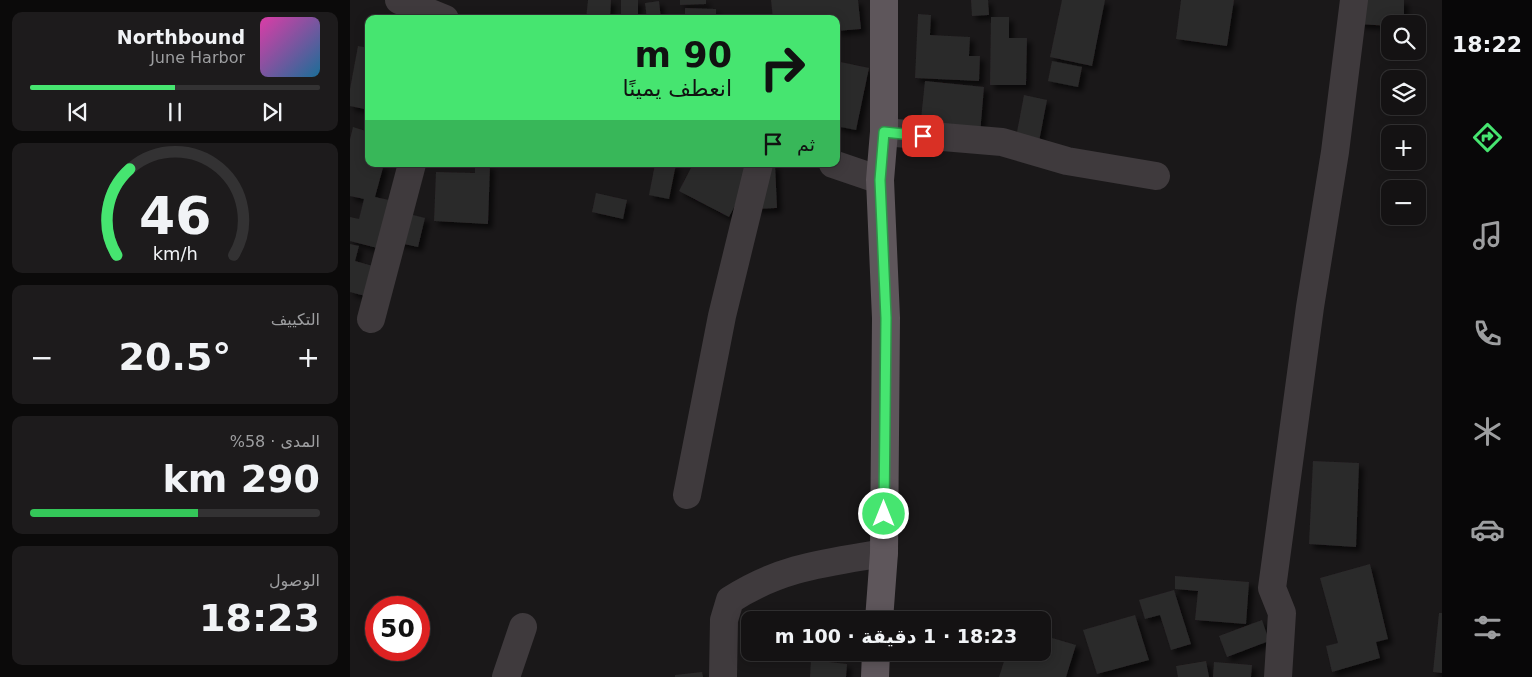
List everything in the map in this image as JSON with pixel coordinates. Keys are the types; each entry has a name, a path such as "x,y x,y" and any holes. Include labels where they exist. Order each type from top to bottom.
{"main road":[{"path":"880,611 884,553 886,318 880,180 884,132 884,0"},
{"path":"875,677 876,661"}],"street":[{"path":"399,0 435,15"},
{"path":"1278,677 1282,613 1272,588 1310,307 1335,152 1354,0"},
{"path":"884,132 1002,142 1067,161 1156,176"},
{"path":"840,166 880,180"},
{"path":"371,319 411,167"},
{"path":"687,495 722,316 758,167"},
{"path":"723,677 724,620 730,600 751,586 801,566 884,553"},
{"path":"506,677 523,627"}],"building":[{"path":"588,0 611,0 610,15 586,15"},
{"path":"621,0 638,0 638,15 621,15"},
{"path":"680,0 706,0 706,4 680,5"},
{"path":"771,0 858,0 861,29 840,31 840,15 773,15"},
{"path":"971,0 988,0 989,15 972,16"},
{"path":"1062,0 1105,0 1092,66 1050,57"},
{"path":"1181,0 1234,0 1227,46 1176,39"},
{"path":"1359,0 1404,0 1404,15 1381,15 1381,25 1358,24"},
{"path":"659,1 661,15 646,15 645,3"},
{"path":"685,8 716,9 716,15 685,15"},
{"path":"918,14 931,15 930,35 970,37 969,56 980,56 979,81 915,78"},
{"path":"991,17 1009,17 1009,38 1027,38 1026,85 990,85"},
{"path":"358,46 365,47 365,109 350,106 350,89"},
{"path":"1052,61 1082,67 1078,87 1048,81"},
{"path":"840,62 869,68 856,130 840,127"},
{"path":"925,81 984,87 980,134 920,128"},
{"path":"1024,95 1047,100 1037,152 1014,148"},
{"path":"353,127 365,131 365,167 383,167 375,197 389,200 377,248 350,241 350,217 359,219 364,199 350,196 350,139"},
{"path":"475,167 490,167 488,224 434,221 436,172 475,173"},
{"path":"654,167 675,167 669,199 649,195"},
{"path":"691,167 775,167 777,208 755,209 753,170 729,217 679,191"},
{"path":"596,193 627,200 623,219 592,212"},
{"path":"401,212 425,218 418,247 394,242"},
{"path":"350,244 359,246 355,261 373,266 365,296 350,292"},
{"path":"1313,461 1359,463 1356,547 1309,544"},
{"path":"1370,564 1388,639 1376,642 1380,658 1332,672 1326,646 1338,643 1320,578"},
{"path":"1175,576 1249,582 1246,624 1195,620 1198,591 1175,589"},
{"path":"1174,590 1191,644 1171,650 1160,615 1145,619 1139,600"},
{"path":"1439,613 1442,613 1442,673 1433,672"},
{"path":"1135,615 1149,660 1097,674 1083,630"},
{"path":"1262,620 1269,641 1227,657 1219,636"},
{"path":"1052,638 1076,645 1066,677 999,677 1004,661 1051,661"},
{"path":"811,661 847,664 846,677 810,677"},
{"path":"1206,661 1209,677 1178,677 1176,666"},
{"path":"1214,662 1252,665 1251,677 1213,677"},
{"path":"702,672 703,677 675,677 675,675"}],"route":[{"path":"884,514 886,318 880,180 884,132 923,136"}]}
